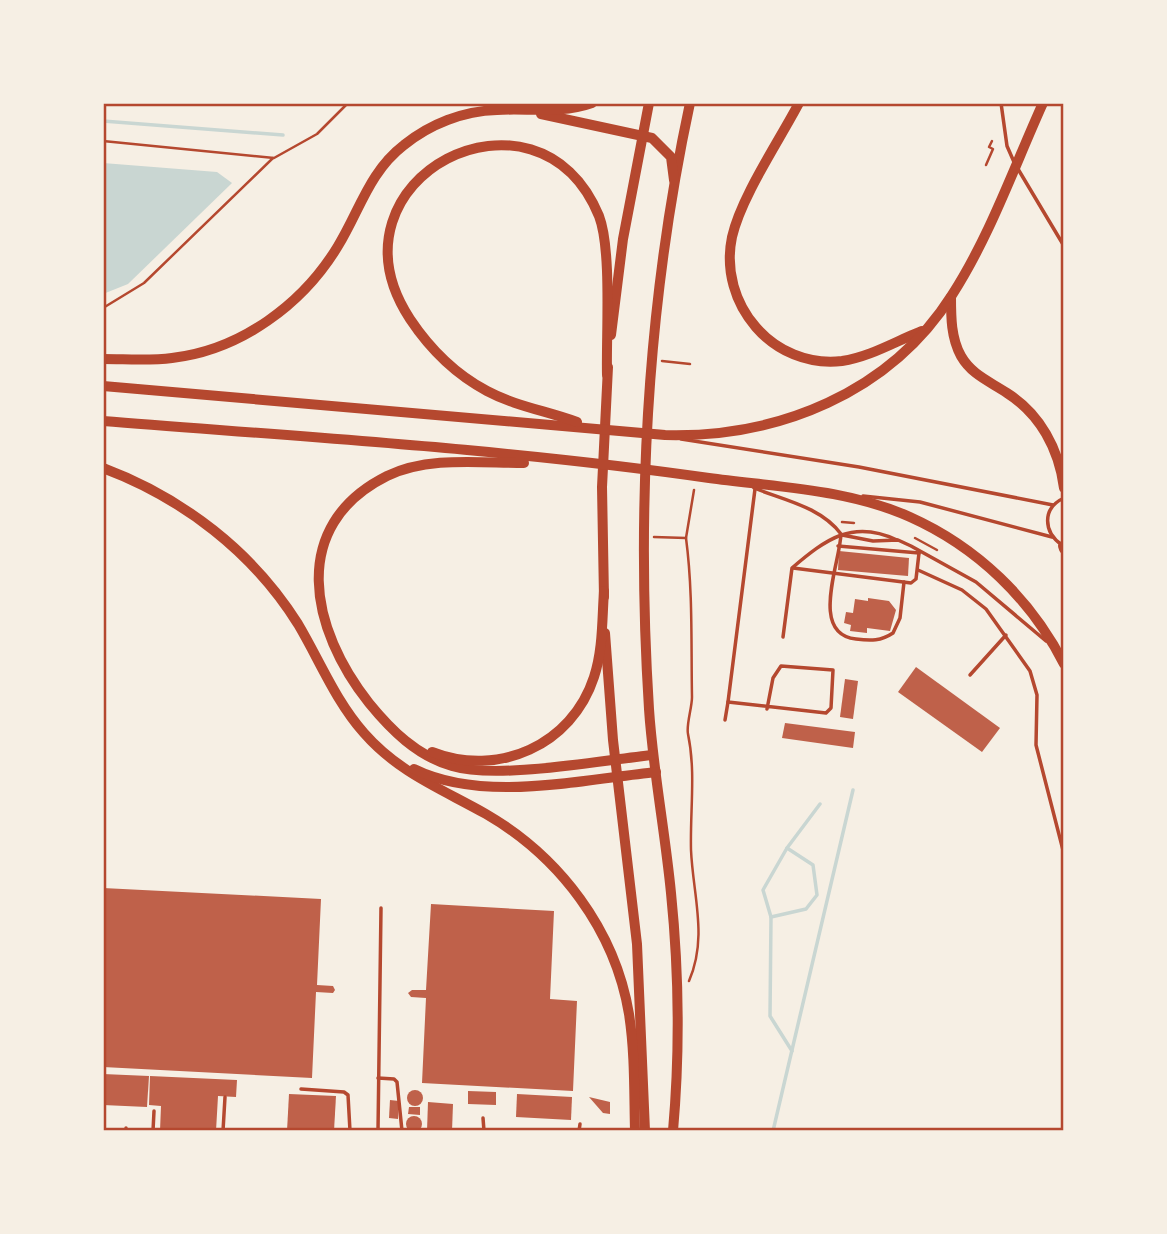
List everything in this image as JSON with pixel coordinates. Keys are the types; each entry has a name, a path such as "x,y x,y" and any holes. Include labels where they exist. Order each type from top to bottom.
{"main road":[{"path":"103,359 185,356 211,349 260,327 300,294 324,267 346,231 370,182 404,145 453,118 482,111 525,111 592,103"},
{"path":"607,375 624,239 649,103"},
{"path":"673,1131 677,1046 676,962 653,755 643,581 644,492 647,409 656,305 674,180 690,103"},
{"path":"799,103 744,206 732,237 731,275 744,312 759,332 775,345 791,354 823,361 857,358 924,330"},
{"path":"103,386 665,435 741,432 814,410 872,377 924,330 951,297 1043,103"},
{"path":"525,111 641,135 656,141 666,150 674,165 674,180"},
{"path":"590,427 516,404 487,391 456,371 416,328 393,284 389,246 396,214 424,174 456,152 503,145 550,159 579,183 598,215 605,242 607,375 602,487 604,591 615,759 637,944 645,1131"},
{"path":"951,297 953,332 960,353 977,375 1015,398 1042,427 1057,454 1064,488"},
{"path":"103,421 583,461 846,496 911,517 962,546 1013,590 1064,664"},
{"path":"583,461 418,466 390,475 373,485 344,511 322,555 319,604 327,632 343,664 381,717 420,752 449,765 492,771 653,755"},
{"path":"103,468 182,506 256,569 299,625 326,679 366,736 428,785 484,813 522,838 549,860 586,906 610,952 628,1008 635,1131"},
{"path":"381,717 419,745 457,759 495,761 538,746 572,718 591,687 598,661 604,591"},
{"path":"390,756 433,777 477,788 503,788 656,772"}],"lane":[{"path":"1001,103 1007,146 1020,175 1064,246"},
{"path":"665,435 859,467 1054,505"},
{"path":"743,483 815,512 835,526 841,534 873,541 898,540"},
{"path":"725,720 755,489"},
{"path":"846,496 920,502 1052,537 1064,547"},
{"path":"1052,537 1047,518 1054,505 1064,498"},
{"path":"783,636 792,568 841,534 859,530 881,533 898,540 976,582 1054,646"},
{"path":"841,534 833,574 830,610 833,626 845,636 860,640 877,640 896,629 904,582"},
{"path":"838,546 919,553"},
{"path":"792,568 914,582 919,553"},
{"path":"918,570 976,599 1006,635 1034,682 1036,745 1064,854"},
{"path":"970,675 1006,635"},
{"path":"728,702 767,709 826,713 831,708 834,697 834,672 810,666 781,666 773,678 767,709"},
{"path":"378,1131 381,908"},
{"path":"378,1078 394,1079 397,1082 402,1131"},
{"path":"301,1089 344,1092 348,1095 350,1131"},
{"path":"223,1131 225,1097"},
{"path":"153,1131 154,1111"},
{"path":"483,1118 484,1131"},
{"path":"579,1131 580,1124"}],"path":[{"path":"103,308 144,283 274,158 317,134 348,103"},
{"path":"103,141 274,158"},
{"path":"986,165 993,149 989,148 992,141"},
{"path":"662,361 690,364"},
{"path":"688,982 699,945 700,918 691,851 693,757 687,731 692,705 693,619 686,538 694,490"},
{"path":"654,537 686,538"}],"shaded area":[{"path":"103,163 217,172 232,183 128,284 103,294"}],"building":[{"path":"839,551 909,558 908,576 838,570"},
{"path":"868,598 889,601 896,610 890,631 867,628 867,633 850,631 851,625 844,623 846,612 853,613 855,599 868,601"},
{"path":"916,667 1000,728 982,752 898,692"},
{"path":"845,679 858,681 853,719 840,717"},
{"path":"785,723 855,732 853,748 782,738"},
{"path":"103,888 321,899 317,985 333,986 335,990 333,993 316,992 312,1078 103,1067"},
{"path":"431,904 554,911 550,999 577,1001 573,1091 422,1083 426,998 411,997 408,993 412,990 426,990"},
{"path":"103,1074 149,1076 147,1107 103,1105"},
{"path":"150,1076 237,1080 236,1097 218,1096 216,1131 160,1131 161,1106 149,1105"},
{"path":"415,1090 423,1098 415,1106 407,1098"},
{"path":"468,1091 496,1092 496,1105 468,1104"},
{"path":"289,1094 336,1096 334,1131 287,1131"},
{"path":"517,1094 572,1097 571,1120 516,1117"},
{"path":"589,1097 610,1102 610,1114 603,1113"},
{"path":"390,1100 399,1101 398,1119 389,1118"},
{"path":"428,1102 453,1104 452,1131 427,1131"},
{"path":"409,1107 420,1107 420,1115 408,1114"},
{"path":"414,1116 422,1124 414,1132 406,1124"}],"waterway":[{"path":"103,121 283,135"},
{"path":"773,1131 853,790"},
{"path":"771,917 763,890 787,848 820,804"},
{"path":"787,848 813,865 817,895 806,909 771,917 770,1016 792,1051"}]}
